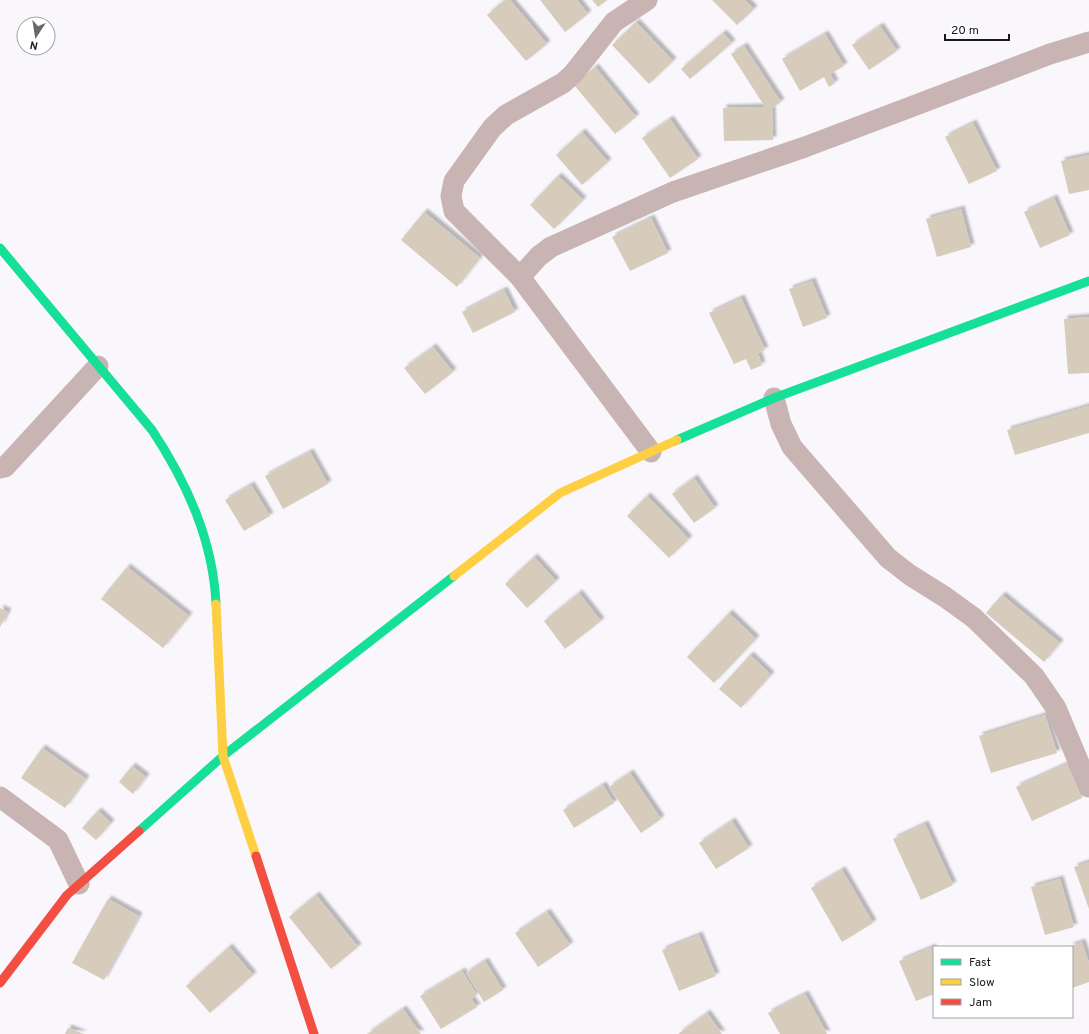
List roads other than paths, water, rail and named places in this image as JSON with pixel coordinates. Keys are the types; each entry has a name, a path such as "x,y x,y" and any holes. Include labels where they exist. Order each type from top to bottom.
{"street":[{"path":"647,0 614,22 573,74 563,83 506,115 492,128 454,181 451,196 454,211 520,277 651,452"},
{"path":"520,277 539,256 551,248 673,192 806,147 1050,54 1089,42"},
{"path":"0,248 152,430 168,454 198,514 210,550 215,578 223,756 314,1034"},
{"path":"0,983 68,895 223,756 560,493 581,482 774,398 1089,281"},
{"path":"0,468 5,467 98,366"},
{"path":"774,398 781,424 792,447 888,558 910,575 974,618 1034,676 1056,708 1089,786"},
{"path":"0,797 58,840 79,884"}]}
